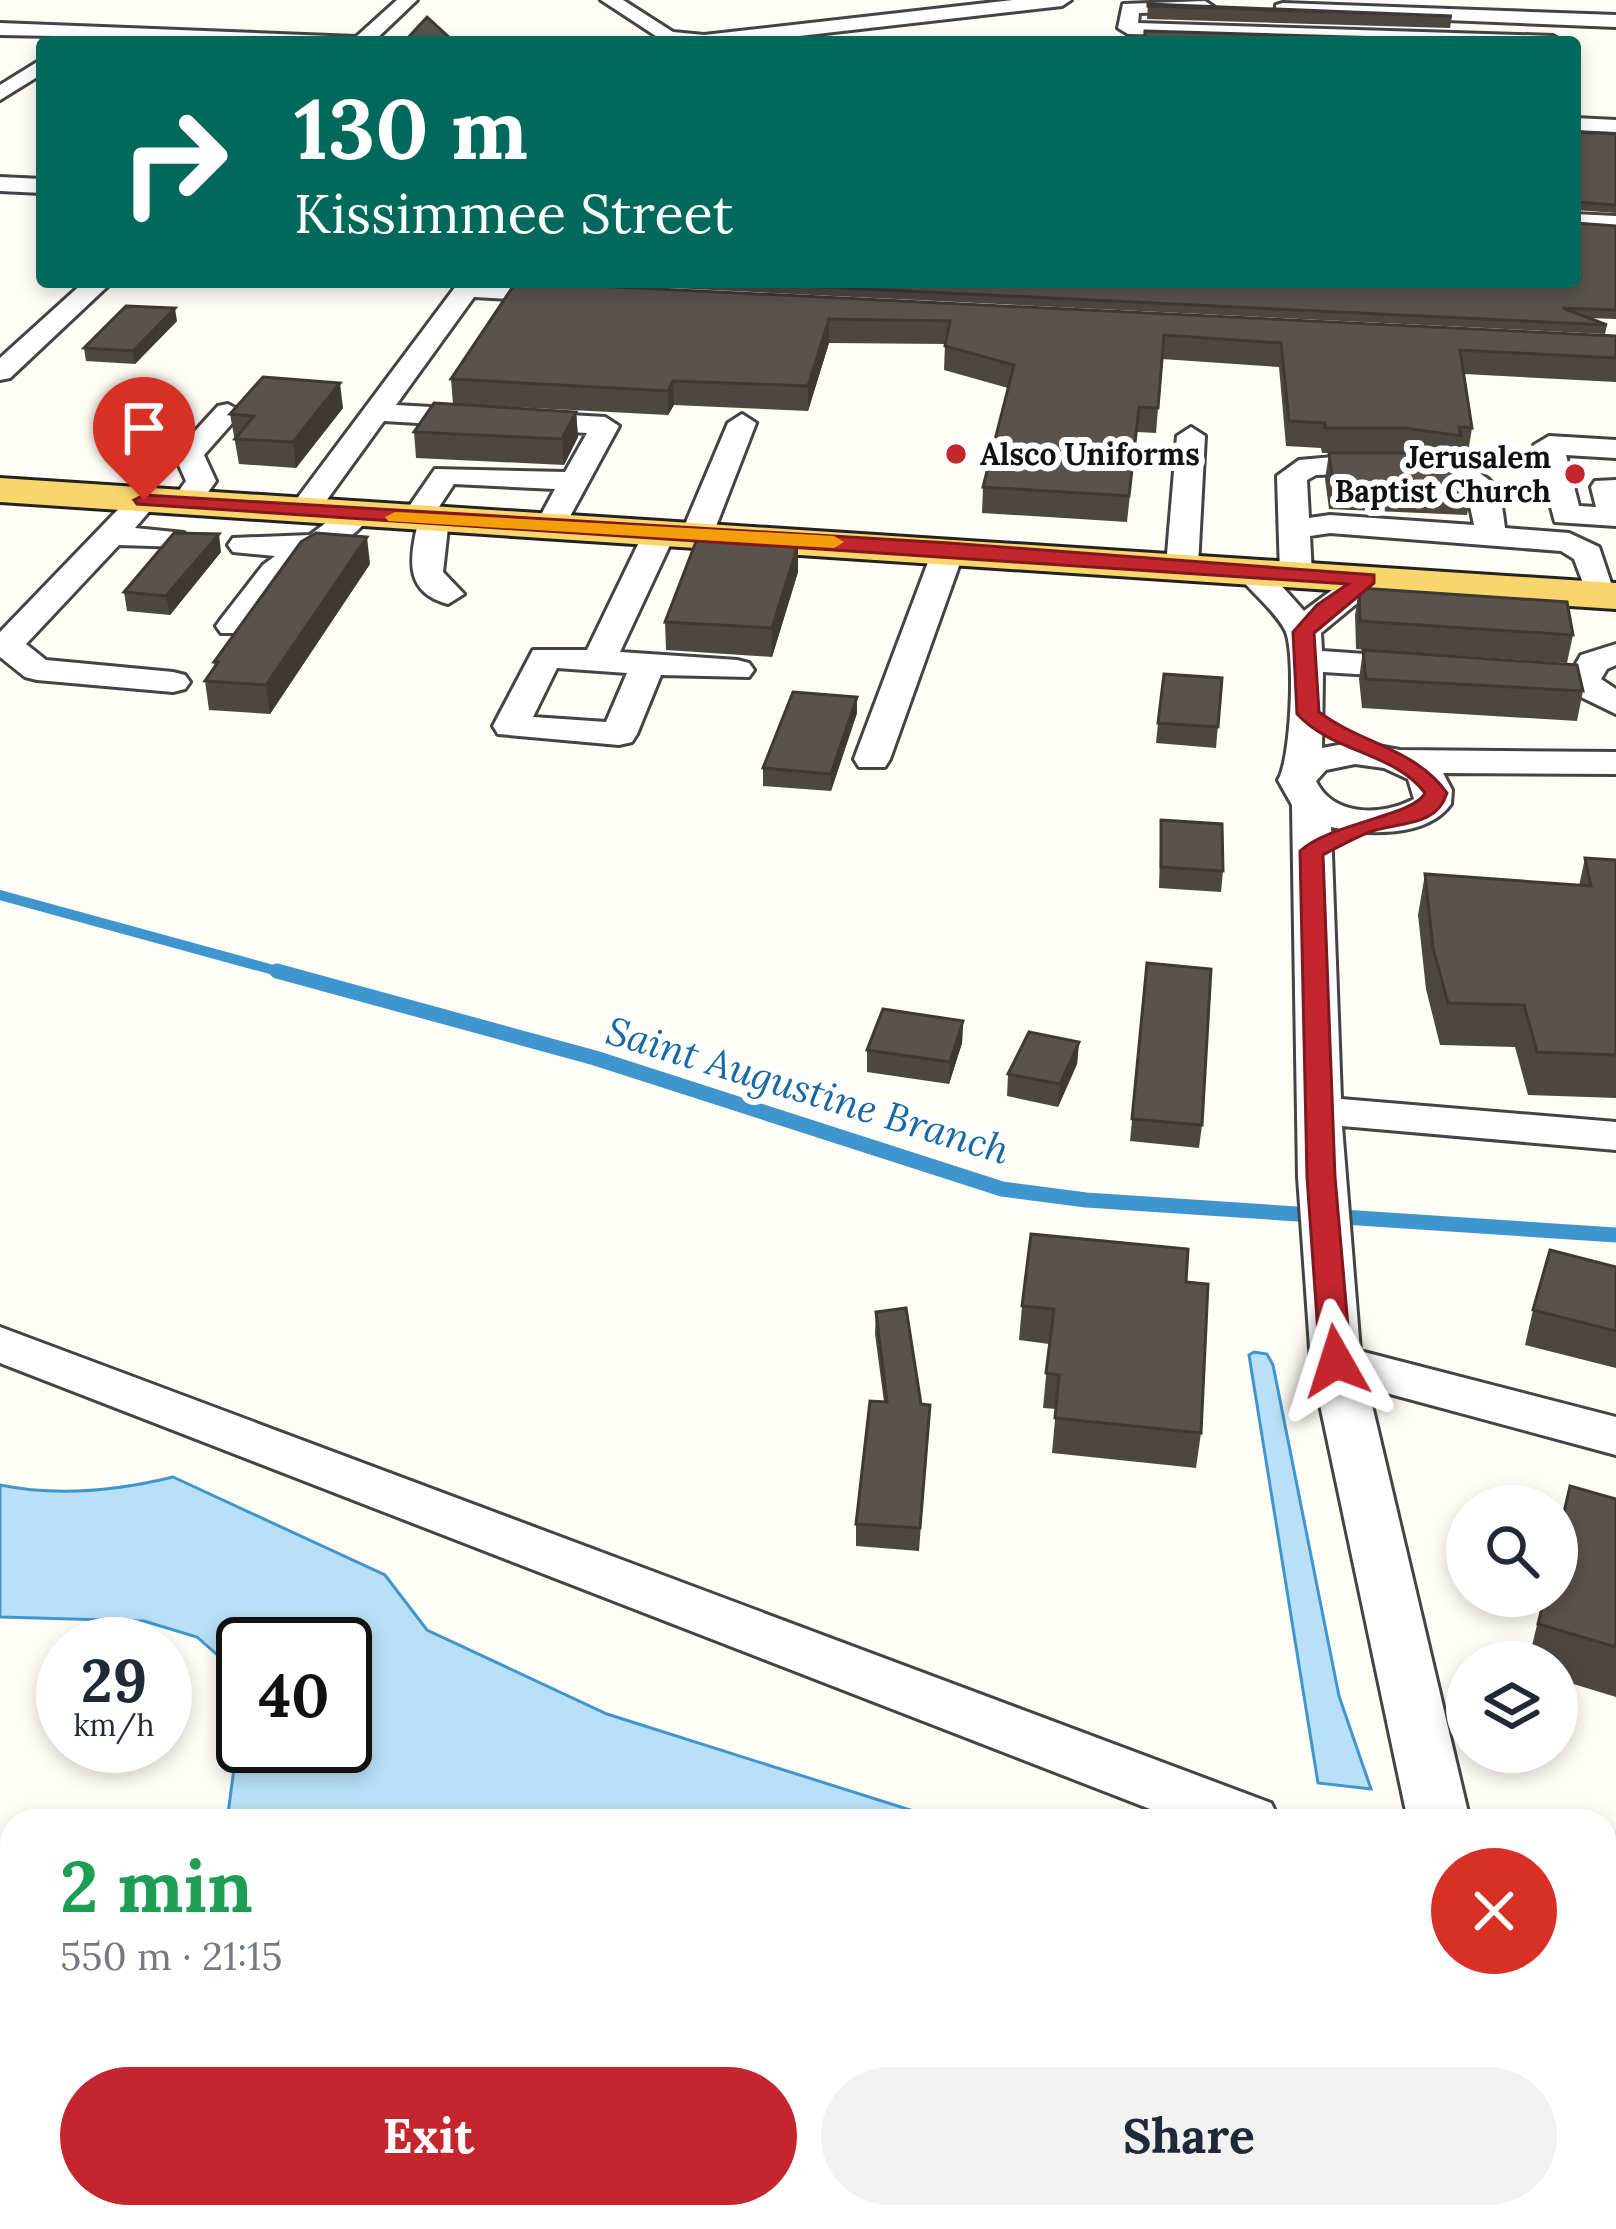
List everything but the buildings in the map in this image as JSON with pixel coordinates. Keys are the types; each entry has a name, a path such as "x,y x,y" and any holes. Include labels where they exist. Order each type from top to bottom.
{"main road":[{"path":"0,490 144,500 187,529 294,524 356,515 949,549 1609,596"}],"street":[{"path":"369,36 409,0"},
{"path":"610,0 666,36"},
{"path":"751,36 1062,0"},
{"path":"1364,0 1570,4"},
{"path":"1219,7 1130,8 1128,28 1371,36"},
{"path":"1265,9 1616,21"},
{"path":"84,36 121,11"},
{"path":"0,29 73,36"},
{"path":"0,94 36,69"},
{"path":"1581,124 1616,126"},
{"path":"3,187 36,186"},
{"path":"1581,221 1616,223"},
{"path":"0,372 92,288"},
{"path":"233,626 274,572 294,524 373,402 468,288"},
{"path":"506,288 589,295"},
{"path":"373,402 605,426 550,526"},
{"path":"187,529 201,481 189,454 228,412"},
{"path":"599,661 742,423"},
{"path":"1182,566 1191,436"},
{"path":"1606,487 1614,517 1566,514 1550,445 1616,449"},
{"path":"1296,574 1295,470 1335,464 1446,472 1472,479 1481,488 1491,534"},
{"path":"448,594 431,587 425,577 425,519 446,475 574,481"},
{"path":"144,500 6,645 37,670 173,682"},
{"path":"110,536 187,529 244,545 294,524"},
{"path":"244,545 294,524"},
{"path":"1294,529 1330,524 1569,542 1588,554 1609,596"},
{"path":"872,758 949,549"},
{"path":"1251,571 1304,646 1318,1110 1325,1259 1336,1361 1436,1809"},
{"path":"1304,646 1324,610 1367,579"},
{"path":"1304,646 1450,670"},
{"path":"1584,679 1593,662 1616,654"},
{"path":"648,664 619,734 511,726 545,657 737,670"},
{"path":"1540,676 1584,679 1616,703"},
{"path":"1308,714 1338,736 1432,781 1436,793"},
{"path":"1306,786 1333,755 1475,765 1550,759 1616,763"},
{"path":"1312,851 1336,837 1420,813 1432,804 1446,780 1475,765"},
{"path":"1306,786 1341,817 1379,822"},
{"path":"1318,1110 1616,1136"},
{"path":"0,1344 1218,1809"},
{"path":"1336,1361 1616,1436"}],"water":[{"path":"1267,1354 1273,1365 1339,1696 1371,1789 1318,1783 1249,1355"},
{"path":"173,1477 385,1575 427,1630 607,1714 907,1809 229,1809 233,1773 372,1773 372,1617 216,1617 216,1654 192,1635 192,1617 0,1617 0,1485 65,1491 109,1489"}],"waterway":[{"name":"Saint Augustine Branch","path":"0,895 288,974"},
{"name":"Saint Augustine Branch","path":"277,971 595,1058 1002,1189 1086,1200 1616,1235"}],"slow traffic":[{"path":"395,517 834,542"}],"place":[{"name":"Alsco Uniforms","path":"956,454"},
{"name":"Jerusalem Baptist Church","path":"1575,474"}],"route":[{"path":"144,500 1367,579 1324,610 1304,632 1308,714 1338,736 1419,770 1432,781 1436,793 1432,804 1420,813 1362,826 1312,851 1321,1177 1336,1361"}]}
